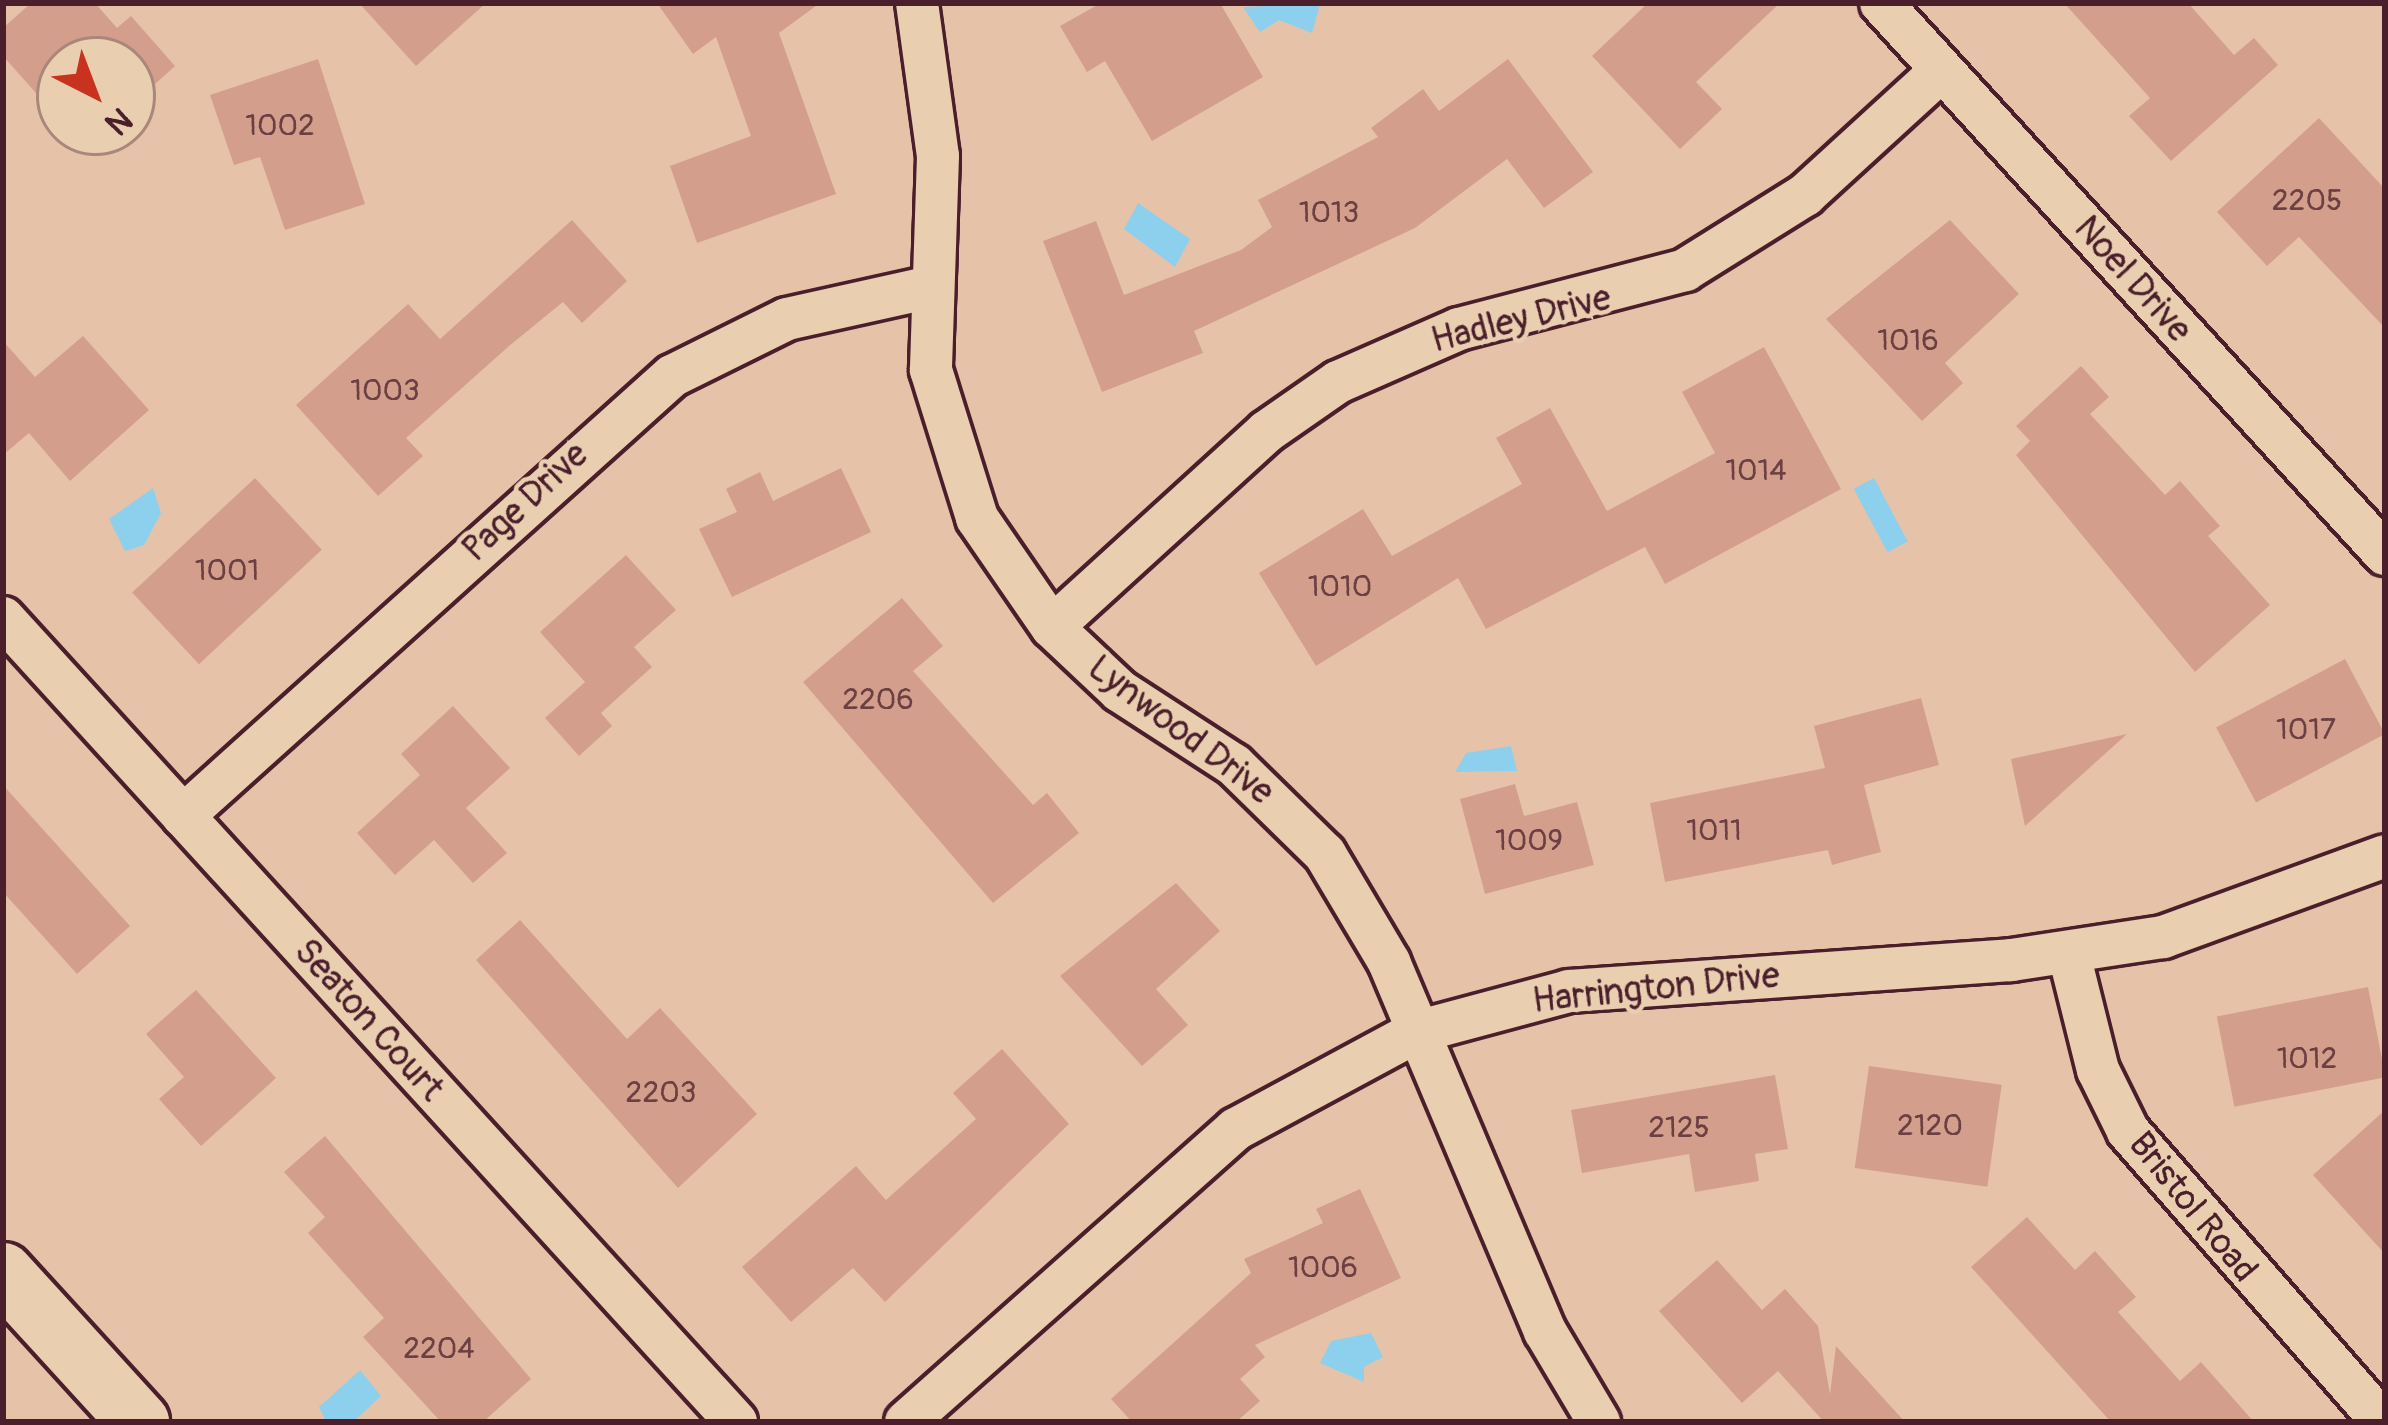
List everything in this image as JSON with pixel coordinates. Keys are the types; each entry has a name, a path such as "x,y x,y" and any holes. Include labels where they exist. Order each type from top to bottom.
{"main road":[{"path":"3,1273 139,1422"}],"street":[{"name":"Lynwood Drive","path":"917,3 938,156 927,288 949,447 977,518 1052,627 1120,691 1234,765 1324,854 1416,1032 1545,1331 1599,1422"},
{"name":"Noel Drive","path":"1881,3 2385,554"},
{"name":"Hadley Drive","path":"1052,627 1266,432 1338,382 1459,329 1685,270 1805,194 1942,70"},
{"name":"Page Drive","path":"183,816 672,376 787,319 927,288"},
{"name":"Seaton Court","path":"3,618 736,1422"},
{"name":"Harrington Drive","path":"906,1422 1236,1130 1416,1032 1569,991 2069,954 2281,902 2385,856"},
{"name":"Bristol Road","path":"2069,954 2098,1070 2128,1130 2383,1422"}],"water":[{"path":"1320,4 1312,33 1279,20 1260,32 1243,7"},
{"path":"1138,203 1190,239 1175,267 1124,229"},
{"path":"1874,478 1908,542 1887,552 1854,489"},
{"path":"153,488 161,513 144,545 125,551 109,519"},
{"path":"1511,746 1517,771 1455,772 1466,753"},
{"path":"1371,1333 1383,1357 1364,1367 1364,1382 1320,1363 1331,1341"},
{"path":"360,1370 381,1396 353,1422 326,1422 319,1407"}],"building":[{"path":"31,3 95,3 117,28 131,16 149,36 36,36 36,93 3,56 3,28"},
{"path":"359,3 486,3 416,66"},
{"path":"657,3 820,3 779,33 836,194 697,243 670,166 751,136 716,37 693,54"},
{"path":"1101,3 1220,3 1263,77 1152,141 1105,61 1087,72 1060,26"},
{"path":"1648,3 1780,3 1696,82 1722,109 1680,149 1592,56"},
{"path":"2064,3 2188,3 2234,55 2254,38 2278,65 2171,161 2129,116 2150,98"},
{"path":"156,44 175,66 156,83"},
{"path":"318,59 365,204 285,230 260,157 234,165 210,95"},
{"path":"1508,59 1593,172 1544,208 1507,159 1415,228 1194,331 1203,353 1102,392 1043,241 1096,221 1124,295 1241,250 1272,227 1258,200 1378,137 1371,128 1423,89 1439,111"},
{"path":"2319,118 2385,189 2385,328 2299,237 2267,266 2217,212"},
{"path":"572,220 627,281 582,323 563,302 509,346 406,438 423,456 378,496 296,405 408,304 440,339"},
{"path":"1950,220 2019,294 1945,363 1963,383 1922,421 1826,319"},
{"path":"83,336 149,410 70,481 29,433 3,455 3,341 35,377"},
{"path":"1764,347 1841,489 1665,584 1645,547 1486,629 1458,578 1316,666 1259,573 1363,509 1392,556 1522,484 1496,438 1550,408 1607,511 1715,453 1682,392"},
{"path":"2081,366 2109,397 2090,414 2165,495 2180,481 2220,526 2208,536 2270,605 2195,672 2016,455 2030,441 2016,426"},
{"path":"841,468 871,532 732,597 699,529 737,512 726,489 760,472 773,501"},
{"path":"255,478 322,550 199,664 132,593"},
{"path":"626,555 676,610 634,647 652,667 601,713 612,726 579,756 545,718 585,682 540,632"},
{"path":"902,598 943,646 913,671 1033,805 1047,793 1079,833 993,903 803,682"},
{"path":"2345,659 2385,734 2256,803 2216,728"},
{"path":"1921,698 1939,765 1864,785 1881,852 1832,865 1828,850 1665,882 1650,803 1825,768 1814,726"},
{"path":"453,706 510,768 466,808 507,853 473,883 434,840 395,875 357,833 420,775 401,754"},
{"path":"2127,734 2025,826 2011,759"},
{"path":"1515,784 1524,816 1577,802 1594,865 1485,894 1460,799"},
{"path":"3,785 130,926 77,974 3,892"},
{"path":"1176,883 1220,931 1156,989 1188,1025 1142,1066 1060,976"},
{"path":"520,920 627,1039 660,1008 757,1114 678,1188 476,960"},
{"path":"2368,987 2385,1077 2234,1107 2217,1016"},
{"path":"196,990 276,1078 201,1146 159,1099 184,1077 146,1034"},
{"path":"1002,1049 1069,1124 885,1302 853,1268 791,1322 742,1267 856,1166 886,1200 976,1119 953,1093"},
{"path":"1869,1066 2002,1085 1987,1187 1855,1168"},
{"path":"1775,1075 1788,1149 1755,1154 1759,1181 1695,1192 1689,1154 1582,1173 1571,1110"},
{"path":"2385,1110 2385,1254 2313,1175"},
{"path":"325,1136 531,1379 483,1422 441,1422 363,1337 384,1318 308,1233 325,1217 284,1172"},
{"path":"1360,1189 1401,1278 1255,1345 1265,1357 1240,1379 1260,1401 1236,1422 1132,1422 1111,1399 1251,1273 1244,1259 1323,1223 1316,1209"},
{"path":"2027,1217 2075,1270 2095,1251 2136,1297 2118,1312 2180,1381 2201,1362 2254,1422 2111,1422 1971,1267"},
{"path":"1717,1260 1762,1310 1785,1289 1818,1326 1830,1394 1836,1346 1905,1422 1824,1422 1778,1371 1742,1403 1659,1311"}]}
